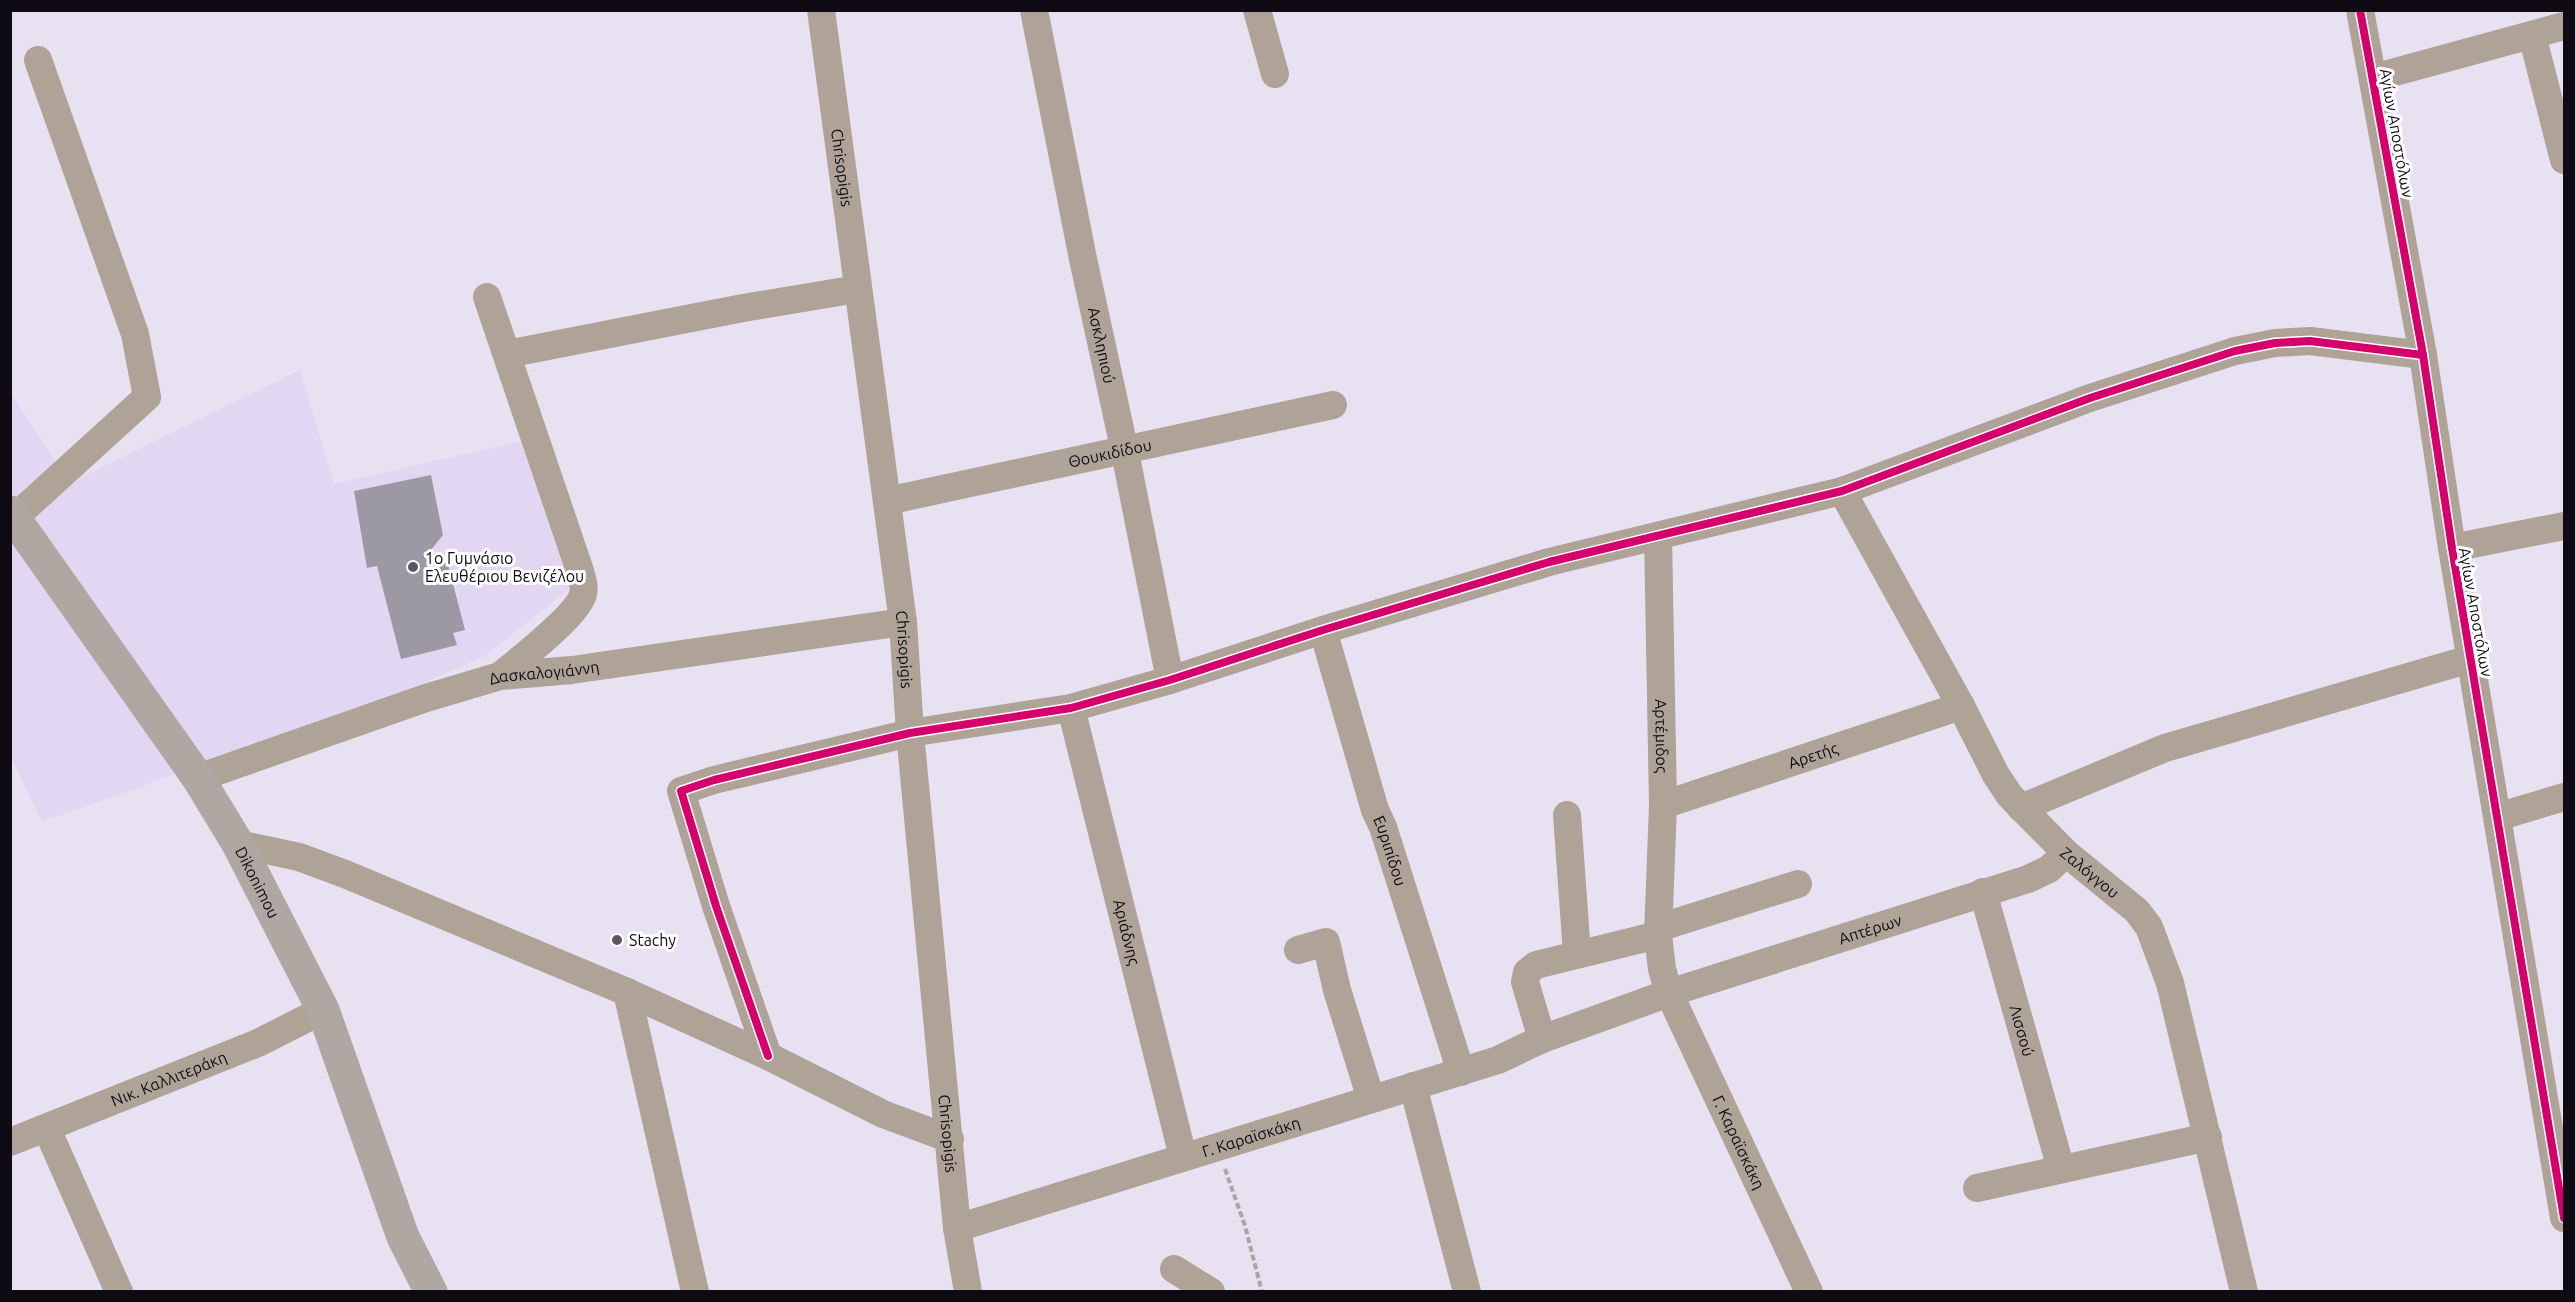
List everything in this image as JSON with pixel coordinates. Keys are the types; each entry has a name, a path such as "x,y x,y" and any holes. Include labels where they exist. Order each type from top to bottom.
{"main road":[{"name":"Dikonimou","path":"12,515 198,778 238,844 323,1010 403,1237 427,1290"}],"street":[{"name":"Chrisopigis","path":"821,10 903,622 910,733 957,1228 968,1292"},
{"name":"Ασκληπιού","path":"1034,10 1170,680"},
{"path":"1257,10 1275,74"},
{"name":"Αγίων Αποστόλων","path":"2360,10 2423,355 2470,659 2565,1218"},
{"path":"2373,78 2565,26"},
{"path":"2532,35 2565,160"},
{"path":"12,515 147,397 135,334 38,60"},
{"path":"507,354 742,308 857,289"},
{"path":"487,297 580,571 584,593 579,603 563,621 500,676"},
{"path":"768,1056 716,906 681,790 910,733 1071,708 1170,680 1323,630 1550,562 1842,491 2090,398 2235,351 2275,343 2310,341 2423,355"},
{"name":"Θουκιδίδου","path":"887,501 1125,452 1333,405"},
{"name":"Ζαλόγγου","path":"1842,491 1996,774 2021,808 2066,853 2137,911 2149,927 2170,983 2244,1292"},
{"path":"2452,548 2565,526"},
{"name":"Αρτέμιδος","path":"1658,536 1663,805 1658,932"},
{"name":"Δασκαλογιάννη","path":"198,778 426,698 500,676 572,670 903,622"},
{"name":"Ευριπίδου","path":"1323,630 1374,810 1383,827 1461,1072"},
{"path":"2021,808 2165,748 2470,659"},
{"name":"Αρετής","path":"1663,805 1961,706"},
{"name":"Αριάδνης","path":"1071,708 1183,1157"},
{"path":"2497,817 2565,797"},
{"path":"1567,815 1577,954"},
{"path":"238,844 299,857 345,874 627,992 768,1056 883,1114 950,1139"},
{"name":"Απτέρων","path":"1669,993 2028,879 2049,869 2066,853"},
{"path":"1542,1039 1525,982 1525,976 1536,965 1658,932 1798,884"},
{"name":"Λισσού","path":"1983,892 2061,1169"},
{"name":"Γ. Καραϊσκάκη","path":"1658,932 1662,969 1669,993 1809,1292"},
{"path":"1298,950 1326,942 1337,990 1371,1099"},
{"path":"627,992 695,1292"},
{"name":"Γ. Καραϊσκάκη","path":"957,1228 1498,1060 1542,1039 1669,993"},
{"name":"Νικ. Καλλιτεράκη","path":"10,1142 258,1043 323,1010"},
{"path":"1413,1086 1467,1292"},
{"path":"47,1129 119,1292"},
{"path":"1977,1188 2208,1137"},
{"path":"1174,1269 1211,1292"}],"path":[{"path":"1219,1146 1239,1215 1245,1226 1262,1292"}],"shaded area":[{"path":"300,370 334,484 528,440 576,584 485,656 396,695 42,822 11,757 11,393 70,483"}],"building":[{"name":"1ο Γυμνάσιο Ελευθέριου Βενιζέλου","path":"431,475 443,535 426,556 429,566 447,561 465,630 453,633 457,645 401,659 377,566 367,568 354,491"}],"cycle path":[{"path":"2360,10 2423,355 2452,548 2564,1218"},
{"path":"768,1056 716,906 681,791 714,780 910,733 1071,708 1170,680 1323,630 1549,562 1842,491 2090,398 2235,351 2275,343 2310,341 2423,355"}],"place":[{"name":"1ο Γυμνάσιο Ελευθέριου Βενιζέλου","path":"413,567"},
{"name":"Stachy","path":"617,940"}]}
